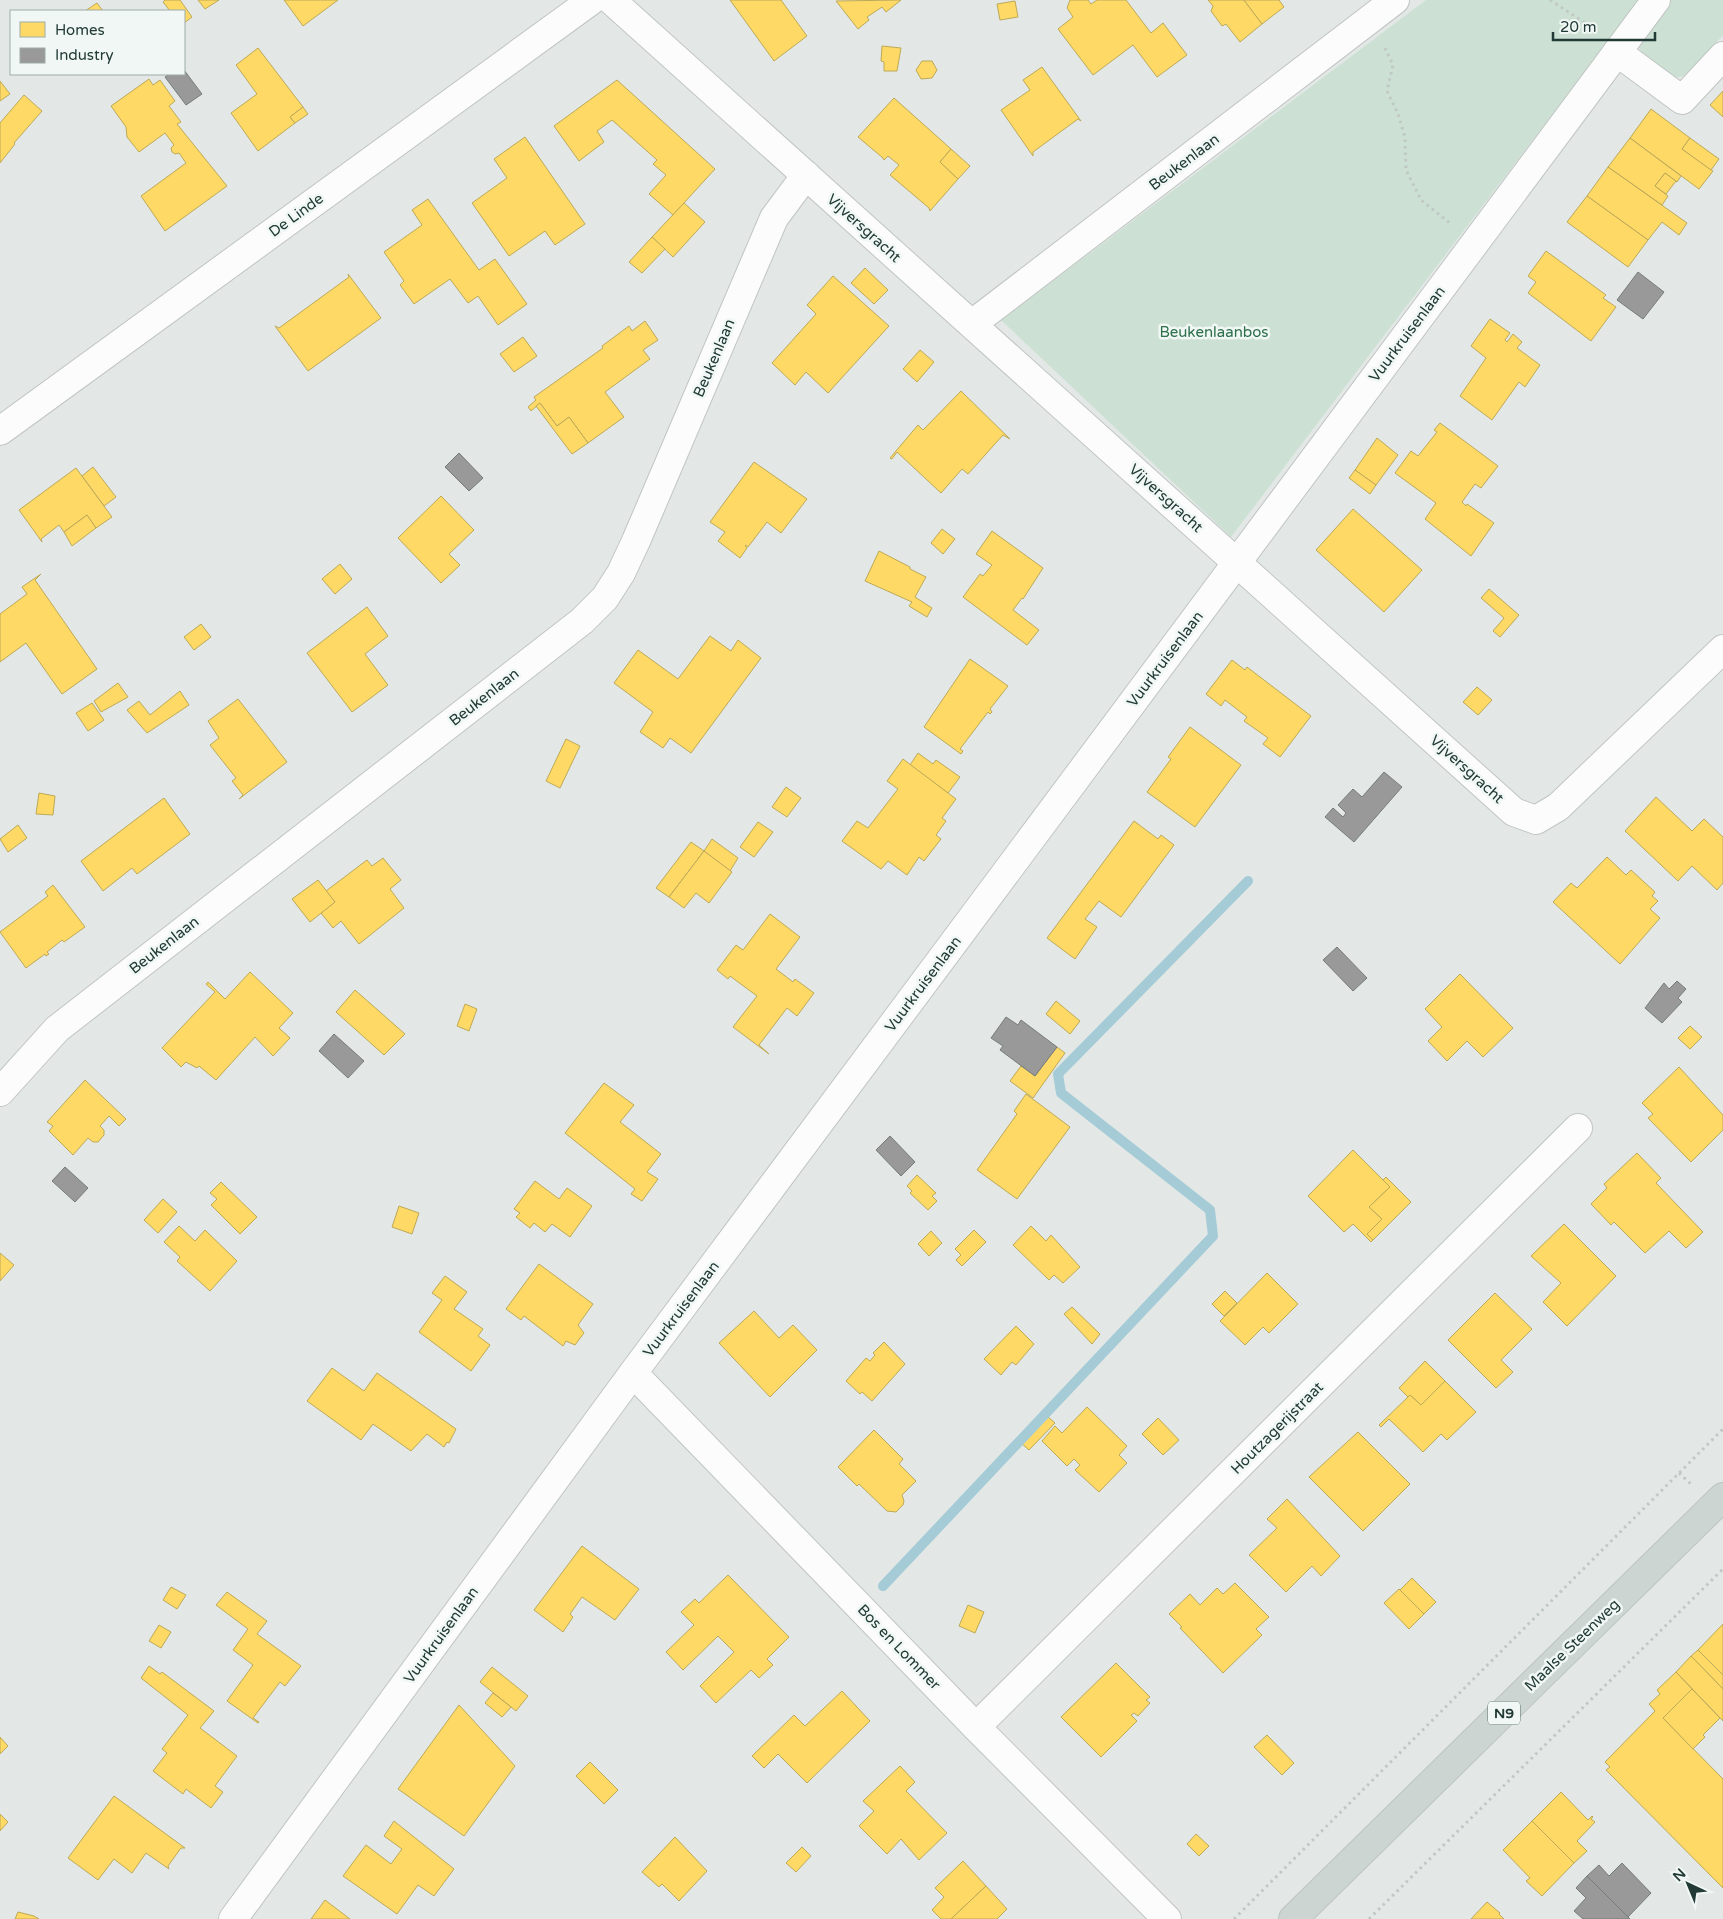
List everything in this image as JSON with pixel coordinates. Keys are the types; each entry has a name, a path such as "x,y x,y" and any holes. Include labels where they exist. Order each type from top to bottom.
{"main road":[{"name":"Maalse Steenweg","path":"1294,1919 1720,1506"}],"street":[{"name":"De Linde","path":"0,431 592,0"},
{"name":"Vijversgracht","path":"611,0 1514,812 1536,820 1558,807 1723,649"},
{"name":"Beukenlaan","path":"972,324 1395,0"},
{"name":"Vuurkruisenlaan","path":"233,1919 633,1373 1656,0"},
{"path":"1617,52 1682,100 1723,56"},
{"name":"Beukenlaan","path":"0,1092 57,1029 575,627 605,598 621,573 636,541 774,218 806,175"},
{"name":"Houtzagerijstraat","path":"976,1727 1578,1128"},
{"name":"Bos en Lommer","path":"633,1373 976,1727 1167,1919"}],"path":[{"path":"1550,0 1598,31 1617,52"},
{"path":"1371,19 1393,64 1386,91 1398,114 1405,137 1406,170 1421,200 1449,222 1477,240"},
{"path":"1234,1919 1723,1429"},
{"path":"1369,1919 1723,1569"}],"green space":[{"name":"Beukenlaanbos","path":"1426,0 1639,0 1231,537 1001,320"},
{"path":"1667,0 1723,0 1723,35 1687,75 1675,78 1648,60 1640,50 1638,43"}],"building: Homes":[{"path":"165,0 180,0 192,17 185,22 185,10 169,10 163,2"},
{"path":"198,0 219,0 205,9"},
{"path":"284,0 338,0 303,26"},
{"path":"730,0 781,0 807,36 774,61"},
{"path":"901,0 886,12 882,7 867,17 869,20 858,29 836,1"},
{"path":"1070,0 1088,0 1091,4 1097,0 1126,0 1151,33 1163,23 1187,55 1157,77 1133,45 1093,75 1058,29 1073,17 1067,8"},
{"path":"1208,0 1244,0 1262,24 1240,42 1226,24 1222,26 1211,11 1213,6"},
{"path":"1244,0 1279,0 1284,7 1262,24"},
{"path":"1015,1 1018,17 1000,20 997,4"},
{"path":"97,3 102,10 86,10"},
{"path":"882,46 901,48 897,71 884,71 884,62 881,61"},
{"path":"258,48 303,107 290,117 295,123 258,151 231,113 257,94 236,65"},
{"path":"922,61 932,61 937,70 932,78 921,79 916,70"},
{"path":"1042,67 1081,121 1078,119 1033,152 1033,156 1001,110 1030,90 1023,80"},
{"path":"149,79 153,85 160,80 175,101 169,106 181,122 177,124 227,186 165,231 141,196 186,163 179,153 175,154 172,152 171,148 174,145 165,133 139,152 127,137 126,127 111,106"},
{"path":"617,80 715,169 673,215 649,194 666,175 653,164 657,160 612,120 597,131 604,142 579,161 554,126"},
{"path":"0,81 10,94 0,101"},
{"path":"1723,91 1723,117 1710,105"},
{"path":"24,95 42,111 14,143 0,163 0,123"},
{"path":"894,98 951,149 940,162 958,179 930,211 929,208 890,175 899,165 888,156 884,160 858,137"},
{"path":"303,107 308,114 295,123 290,117"},
{"path":"1651,109 1690,138 1682,149 1713,171 1699,189 1630,138"},
{"path":"525,137 585,224 555,245 545,231 509,256 472,203 507,178 494,159"},
{"path":"1630,138 1681,176 1677,182 1665,173 1655,186 1668,196 1662,205 1608,167"},
{"path":"1690,138 1719,159 1711,170 1682,149"},
{"path":"951,149 970,166 958,179 940,162"},
{"path":"1608,167 1687,223 1679,235 1662,222 1648,240 1587,196"},
{"path":"1665,173 1676,181 1666,194 1655,186"},
{"path":"1587,196 1648,240 1628,267 1567,222"},
{"path":"428,199 479,270 495,259 527,304 498,325 478,296 468,303 450,279 414,304 400,285 404,281 384,252 422,225 412,210"},
{"path":"684,203 705,222 673,257 652,237"},
{"path":"652,237 665,249 642,273 629,262"},
{"path":"1546,251 1606,295 1603,298 1616,307 1591,341 1528,293 1536,282 1528,276"},
{"path":"865,268 888,290 874,304 851,283"},
{"path":"348,274 381,318 308,371 275,326 279,328 349,277"},
{"path":"833,276 889,326 828,393 806,372 795,385 772,363 816,314 807,305"},
{"path":"1490,319 1510,333 1505,340 1507,342 1513,334 1522,342 1517,348 1540,365 1525,387 1519,382 1492,420 1460,396 1486,358 1471,346"},
{"path":"645,321 658,340 643,350 650,359 605,392 624,417 588,443 569,417 557,426 540,403 531,411 528,407 536,400 534,397 603,348 602,346 629,326 632,331"},
{"path":"523,337 537,356 514,372 500,354"},
{"path":"920,350 934,362 917,382 903,369"},
{"path":"961,391 1010,439 1003,435 968,474 962,469 941,493 897,452 892,459 890,458 918,425 923,430"},
{"path":"540,403 557,426 569,417 588,443 572,454 536,406"},
{"path":"1440,423 1498,466 1481,488 1475,484 1462,502 1494,523 1471,556 1425,519 1436,503 1395,473 1411,451 1418,456 1437,432 1434,430"},
{"path":"1377,438 1398,455 1376,485 1355,470"},
{"path":"754,462 807,499 781,533 767,522 748,547 745,545 747,548 740,558 718,541 725,532 710,522"},
{"path":"93,467 116,497 104,506 82,476"},
{"path":"76,468 112,517 96,528 87,515 64,532 59,525 41,539 42,542 19,510"},
{"path":"1355,470 1376,485 1370,494 1349,478"},
{"path":"441,496 474,530 449,554 460,565 441,583 398,538"},
{"path":"1353,509 1422,570 1384,612 1316,550"},
{"path":"87,515 96,528 72,546 64,532"},
{"path":"942,529 955,539 943,554 931,543"},
{"path":"992,531 1043,568 1023,599 1013,610 1039,630 1027,645 963,597 980,574 983,576 992,565 976,554"},
{"path":"879,551 926,577 915,597 932,608 927,617 909,606 912,602 865,581"},
{"path":"340,564 352,579 335,594 322,579"},
{"path":"41,574 35,580 97,669 62,694 26,643 0,662 0,614 27,594 22,587"},
{"path":"1489,589 1519,615 1500,637 1493,631 1504,618 1481,598"},
{"path":"367,607 388,636 365,654 388,685 352,712 307,653"},
{"path":"201,624 211,637 194,650 184,637"},
{"path":"710,636 731,651 738,640 761,658 691,753 670,738 663,748 640,732 653,712 614,683 638,650 678,679"},
{"path":"970,659 1008,686 990,709 992,712 990,714 988,712 960,749 963,751 961,754 924,727"},
{"path":"1232,660 1245,670 1247,667 1311,716 1280,757 1263,744 1268,738 1244,721 1247,717 1225,700 1221,706 1206,694"},
{"path":"118,683 128,697 101,712 94,701"},
{"path":"1477,687 1492,700 1478,715 1463,702"},
{"path":"180,691 189,705 147,733 127,710 139,701 150,715"},
{"path":"238,699 287,762 239,799 243,795 232,781 236,778 210,745 219,738 208,721"},
{"path":"92,703 104,720 88,731 76,713"},
{"path":"1190,727 1241,765 1195,827 1147,792 1171,759 1168,757"},
{"path":"566,739 580,746 560,788 546,781"},
{"path":"918,753 933,764 936,760 960,777 948,793 910,765"},
{"path":"903,759 956,799 942,818 946,821 936,835 941,839 924,861 919,857 907,875 888,861 881,869 842,841 857,821 868,828 898,789 887,781"},
{"path":"786,787 801,798 787,817 772,807"},
{"path":"39,793 55,796 53,815 36,814"},
{"path":"1656,797 1692,831 1704,819 1723,837 1723,883 1717,890 1692,866 1678,881 1625,831"},
{"path":"164,798 190,834 137,874 132,868 103,891 81,861"},
{"path":"1134,821 1158,839 1161,835 1174,845 1121,917 1099,901 1085,919 1097,927 1075,959 1047,938"},
{"path":"758,822 773,832 754,857 740,847"},
{"path":"18,825 27,838 8,852 0,839"},
{"path":"712,839 738,858 730,871 704,851"},
{"path":"691,842 704,851 669,897 656,888"},
{"path":"704,851 732,872 709,903 696,893 684,908 669,897"},
{"path":"1607,857 1626,875 1631,870 1655,892 1652,896 1658,901 1650,909 1660,918 1620,964 1553,902 1571,883 1577,888"},
{"path":"383,858 401,880 390,889 404,908 359,944 341,921 333,928 321,913 335,902 326,891 367,860 372,866"},
{"path":"318,880 335,902 310,922 292,899"},
{"path":"53,885 85,927 64,942 62,940 47,952 49,954 46,956 45,954 26,968 0,932 48,896 45,892"},
{"path":"770,914 800,937 776,969 793,982 795,979 814,993 797,1016 787,1008 759,1045 769,1054 733,1027 757,996 730,976 728,979 717,970 736,945 743,950"},
{"path":"250,972 293,1013 279,1028 290,1038 273,1056 255,1037 216,1080 199,1066 197,1068 186,1062 181,1067 162,1048 215,992 206,984 208,982 225,999"},
{"path":"1460,974 1513,1028 1483,1057 1467,1041 1447,1061 1428,1041 1442,1027 1425,1009"},
{"path":"355,990 405,1034 384,1055 336,1012"},
{"path":"1056,1001 1080,1021 1070,1034 1046,1014"},
{"path":"465,1004 477,1009 469,1031 457,1026"},
{"path":"1690,1026 1702,1037 1690,1049 1678,1038"},
{"path":"1057,1047 1065,1053 1033,1098 1010,1081 1021,1066 1035,1076"},
{"path":"1679,1067 1723,1115 1723,1130 1691,1162 1648,1118 1653,1114 1642,1103"},
{"path":"85,1080 126,1119 119,1126 109,1116 100,1126 104,1130 104,1135 98,1142 93,1142 88,1138 73,1155 49,1131 53,1126 47,1122"},
{"path":"604,1083 634,1105 620,1122 661,1154 647,1172 658,1179 642,1201 631,1194 635,1189 565,1133"},
{"path":"1026,1094 1070,1127 1017,1199 977,1170 1017,1114 1014,1111"},
{"path":"1353,1150 1390,1187 1369,1207 1382,1219 1367,1234 1373,1240 1371,1242 1353,1224 1344,1232 1308,1196"},
{"path":"1637,1153 1661,1178 1656,1183 1703,1232 1686,1248 1669,1231 1645,1253 1614,1222 1611,1225 1591,1204 1607,1188 1604,1184"},
{"path":"917,1175 936,1193 932,1196 937,1201 928,1210 910,1193 912,1191 907,1186"},
{"path":"1386,1177 1411,1202 1373,1240 1367,1234 1382,1219 1369,1207 1390,1187 1383,1180"},
{"path":"535,1181 559,1199 567,1188 592,1206 570,1237 552,1224 545,1232 534,1223 530,1228 516,1217 520,1213 514,1209"},
{"path":"221,1182 257,1217 240,1234 211,1205 217,1199 210,1193"},
{"path":"163,1199 177,1212 158,1233 144,1220"},
{"path":"399,1206 419,1213 412,1234 392,1227"},
{"path":"1564,1224 1616,1276 1567,1326 1543,1302 1561,1283 1531,1256"},
{"path":"179,1226 195,1241 205,1230 237,1261 210,1291 177,1261 180,1257 164,1242"},
{"path":"1031,1226 1046,1241 1051,1235 1080,1267 1063,1283 1054,1275 1049,1280 1013,1245"},
{"path":"974,1230 986,1242 962,1266 956,1260 961,1255 955,1249"},
{"path":"931,1231 942,1243 929,1256 918,1244"},
{"path":"0,1253 14,1265 0,1281"},
{"path":"539,1264 593,1304 578,1325 584,1333 575,1345 566,1341 563,1346 524,1316 521,1320 506,1309"},
{"path":"1267,1273 1298,1304 1269,1333 1263,1327 1245,1345 1220,1321"},
{"path":"445,1276 467,1292 454,1309 483,1329 478,1336 490,1345 471,1371 419,1332 442,1300 432,1293"},
{"path":"1225,1291 1237,1303 1224,1316 1212,1304"},
{"path":"1495,1293 1532,1329 1501,1360 1513,1372 1496,1388 1448,1340"},
{"path":"1072,1307 1100,1334 1092,1344 1064,1314"},
{"path":"754,1311 779,1338 793,1325 817,1350 770,1397 719,1343"},
{"path":"1016,1326 1034,1344 1016,1365 1012,1362 1001,1375 984,1359"},
{"path":"884,1342 905,1364 872,1401 862,1392 860,1394 846,1381 866,1358 870,1361 875,1355 873,1353"},
{"path":"1425,1361 1445,1381 1421,1405 1410,1395 1408,1397 1399,1388"},
{"path":"332,1368 364,1391 377,1373 456,1429 449,1443 447,1442 444,1447 427,1434 411,1451 373,1424 361,1440 307,1401"},
{"path":"1445,1381 1476,1412 1447,1440 1441,1434 1423,1452 1389,1419 1381,1427 1379,1425 1410,1395 1421,1405"},
{"path":"1087,1407 1127,1446 1119,1455 1127,1463 1099,1492 1075,1470 1080,1465 1074,1459 1067,1466 1042,1441 1055,1426 1062,1433"},
{"path":"1047,1416 1055,1423 1029,1450 1021,1443"},
{"path":"1158,1418 1179,1440 1163,1455 1142,1434"},
{"path":"874,1430 903,1459 899,1464 916,1481 902,1495 903,1505 896,1512 887,1511 838,1467"},
{"path":"1358,1432 1410,1484 1363,1531 1309,1477"},
{"path":"1287,1499 1340,1556 1321,1576 1312,1566 1286,1592 1249,1555 1277,1528 1267,1519"},
{"path":"582,1546 639,1589 615,1620 582,1597 570,1614 573,1617 563,1632 534,1610"},
{"path":"728,1575 789,1637 767,1659 773,1665 759,1678 751,1670 716,1703 700,1686 734,1652 718,1636 683,1670 666,1652 694,1625 681,1612 695,1599 699,1603"},
{"path":"1412,1578 1436,1602 1424,1614 1400,1590"},
{"path":"1235,1583 1269,1617 1256,1629 1262,1635 1223,1673 1169,1614 1190,1594 1200,1605 1217,1588 1223,1594"},
{"path":"171,1587 186,1595 177,1609 163,1600"},
{"path":"1399,1589 1424,1614 1409,1629 1384,1603"},
{"path":"227,1592 267,1621 257,1634 301,1666 285,1686 280,1682 253,1718 258,1723 227,1701 253,1665 233,1650 248,1629 216,1605"},
{"path":"968,1605 984,1612 975,1633 959,1626"},
{"path":"1723,1624 1723,1675 1698,1650"},
{"path":"159,1625 171,1632 161,1648 149,1641"},
{"path":"1698,1650 1723,1675 1723,1689 1691,1656"},
{"path":"1691,1656 1723,1689 1723,1721 1676,1672"},
{"path":"1116,1663 1150,1697 1146,1700 1150,1703 1138,1716 1134,1713 1131,1715 1137,1721 1101,1757 1061,1717"},
{"path":"149,1666 160,1674 162,1672 214,1711 200,1728 237,1756 215,1786 223,1792 211,1808 186,1789 183,1794 153,1771 167,1753 162,1749 188,1715 141,1678"},
{"path":"492,1667 528,1696 516,1711 480,1682"},
{"path":"1676,1672 1692,1689 1663,1718 1723,1779 1723,1888 1606,1770 1610,1767 1605,1762 1655,1711 1649,1704 1660,1694 1657,1690"},
{"path":"1692,1689 1720,1718 1703,1735 1705,1737 1693,1749 1663,1718"},
{"path":"842,1691 870,1721 807,1783 778,1754 764,1768 752,1756 794,1715 805,1726"},
{"path":"493,1693 511,1707 502,1717 485,1703"},
{"path":"459,1705 515,1766 464,1836 398,1789"},
{"path":"1267,1735 1294,1763 1282,1775 1254,1747"},
{"path":"0,1737 8,1746 0,1754"},
{"path":"590,1762 618,1790 604,1804 576,1776"},
{"path":"900,1766 915,1782 906,1791 947,1833 919,1860 901,1839 887,1854 859,1826 874,1811 863,1801"},
{"path":"1561,1792 1588,1820 1592,1816 1591,1819 1595,1822 1577,1841 1587,1851 1574,1863 1532,1821"},
{"path":"114,1796 185,1848 181,1848 168,1866 169,1869 146,1853 132,1873 114,1859 98,1880 68,1858"},
{"path":"0,1814 8,1822 0,1831"},
{"path":"394,1821 454,1869 434,1896 418,1885 397,1914 343,1876 366,1845 391,1864 402,1849 384,1836"},
{"path":"1532,1821 1574,1863 1542,1896 1526,1881 1530,1878 1503,1850"},
{"path":"1196,1834 1209,1846 1199,1856 1187,1844"},
{"path":"675,1837 707,1871 679,1901 662,1884 659,1887 642,1872"},
{"path":"802,1847 811,1856 796,1872 786,1863"},
{"path":"963,1861 986,1886 951,1919 941,1919 932,1910 944,1897 935,1888"},
{"path":"986,1886 1007,1909 997,1919 951,1919"},
{"path":"325,1900 350,1919 311,1919"},
{"path":"1487,1902 1500,1913 1504,1919 1471,1919"},
{"path":"18,1912 34,1916 39,1919 15,1919"}],"building: Industry":[{"path":"185,71 202,94 186,105 165,77 168,75 185,75"},
{"path":"1638,272 1664,292 1643,319 1617,300"},
{"path":"459,453 483,478 469,491 445,467"},
{"path":"1384,772 1402,787 1354,842 1325,817 1333,808 1343,817 1346,813 1338,805 1353,789 1362,797"},
{"path":"1337,947 1367,978 1353,991 1323,960"},
{"path":"1677,981 1686,989 1678,998 1682,1002 1662,1023 1645,1008 1664,983 1669,989"},
{"path":"1006,1017 1018,1025 1021,1020 1057,1047 1035,1076 1000,1050 1003,1046 991,1038"},
{"path":"334,1034 364,1061 348,1078 319,1051"},
{"path":"890,1136 915,1162 901,1176 876,1150"},
{"path":"65,1167 88,1188 75,1202 52,1181"},
{"path":"1622,1863 1651,1893 1628,1917 1587,1876 1599,1865 1609,1876"},
{"path":"1587,1876 1630,1919 1583,1919 1574,1911 1586,1898 1576,1888"}],"waterway":[{"path":"883,1586 1213,1236 1210,1210 1061,1093 1058,1074 1248,881"}]}
